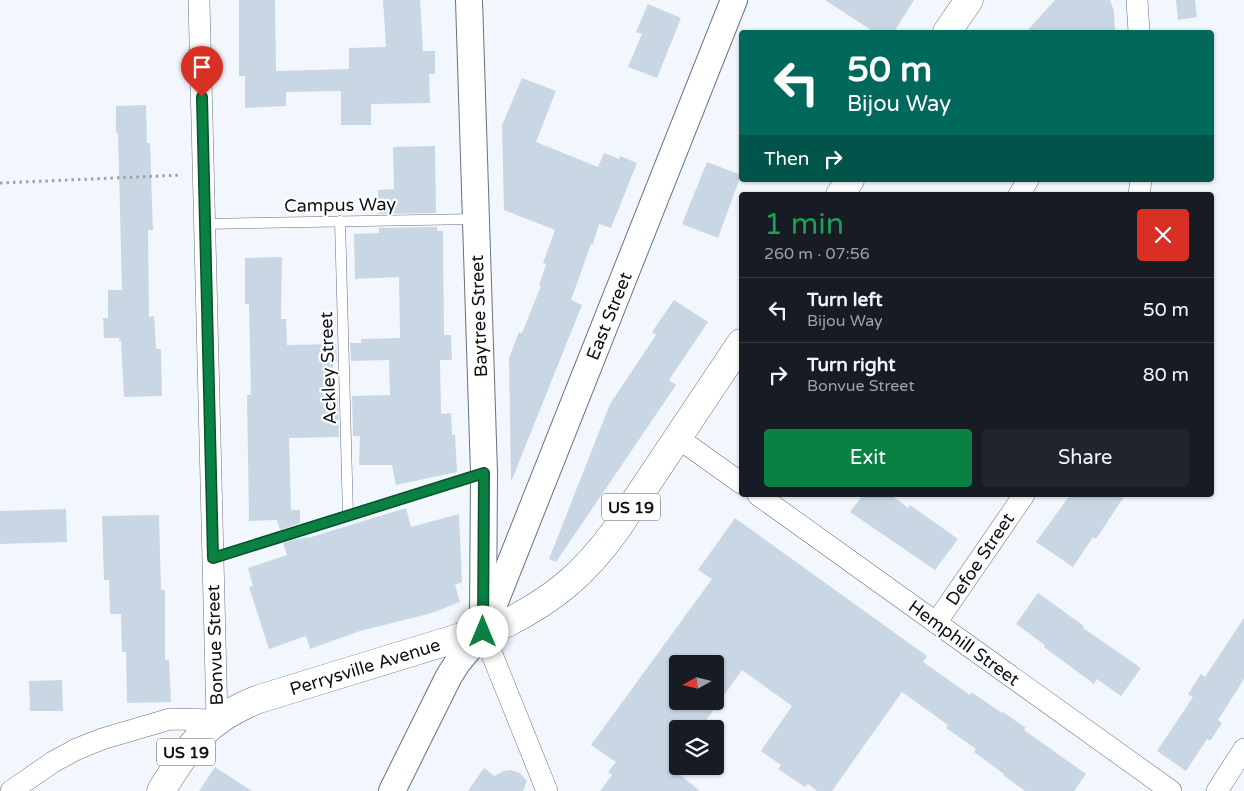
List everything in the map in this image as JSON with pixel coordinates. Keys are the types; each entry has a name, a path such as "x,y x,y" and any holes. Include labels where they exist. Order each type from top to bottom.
{"main road":[{"path":"949,30 969,0"},
{"name":"Perrysville Avenue","path":"161,791 192,744 204,730 245,704 483,632 507,623 530,611 568,585 586,568 616,530 739,346"}],"street":[{"name":"Bonvue Street","path":"199,0 218,720"},
{"name":"Baytree Street","path":"469,0 484,473 483,632"},
{"name":"East Street","path":"392,791 449,676 483,632 734,0"},
{"path":"1137,0 1139,30"},
{"path":"678,438 739,482"},
{"name":"Hemphill Street","path":"761,497 1171,791"},
{"name":"Defoe Street","path":"936,623 1023,497"},
{"path":"483,632 547,791"},
{"path":"11,791 53,762 77,749 102,739 170,719 218,720"},
{"path":"1217,791 1244,749"}],"lane":[{"name":"Campus Way","path":"205,224 475,219"},
{"name":"Ackley Street","path":"340,221 348,515"},
{"path":"213,558 484,473"}],"path":[{"path":"0,183 204,174"}],"building":[{"path":"239,0 275,0 276,71 349,69 349,48 386,47 383,0 420,0 423,51 435,51 435,74 429,74 430,103 371,104 371,125 341,125 341,91 286,92 286,106 245,108 245,76 239,76"},
{"path":"825,0 914,0 895,30 871,30"},
{"path":"1055,0 1110,0 1114,11 1115,30 1028,30"},
{"path":"1176,0 1195,0 1197,17 1178,20"},
{"path":"648,4 681,18 657,78 628,67 642,34 636,32"},
{"path":"522,78 556,91 536,142 598,167 604,153 619,159 620,156 637,163 611,228 599,224 593,244 591,244 571,300 582,305 511,482 509,358 519,332 522,333 541,286 539,286 546,264 543,263 555,230 504,210 502,125"},
{"path":"146,105 147,143 150,143 153,230 148,230 149,317 154,316 156,349 161,349 162,396 124,397 121,341 119,341 119,338 104,338 103,318 108,318 108,290 122,290 116,106"},
{"path":"435,146 436,213 378,214 378,190 394,189 393,147"},
{"path":"707,162 739,174 739,180 718,238 682,224"},
{"path":"437,227 437,231 443,231 444,335 451,335 452,360 440,360 441,414 451,413 452,435 455,435 457,472 396,485 392,465 359,465 360,436 353,436 352,396 390,395 389,360 351,361 350,343 361,343 361,339 400,338 399,277 355,279 354,234 379,233 379,228"},
{"path":"282,257 281,319 286,319 287,345 336,344 337,361 333,361 333,397 338,397 339,437 289,438 291,510 300,510 300,523 280,530 277,520 249,521 247,395 251,395 249,304 245,304 245,258"},
{"path":"674,300 708,322 669,380 676,385 556,562 549,559 610,404 656,335 652,332"},
{"path":"861,497 894,497 908,508 910,505 958,539 935,570 850,512"},
{"path":"1069,497 1124,497 1096,539 1093,537 1073,567 1036,542"},
{"path":"406,508 411,527 459,514 462,582 455,585 460,602 432,613 360,631 310,649 306,636 269,649 249,587 253,586 248,568 287,555 283,543 300,538 308,538"},
{"path":"66,509 67,542 0,544 0,511"},
{"path":"159,515 161,590 165,590 165,660 169,660 171,702 127,703 126,652 122,652 121,614 110,614 109,580 104,580 102,516"},
{"path":"735,518 927,656 923,662 970,695 971,692 1003,712 1026,728 1024,730 1086,774 1074,791 1025,791 974,752 976,749 946,728 948,725 902,692 832,791 817,791 808,784 805,787 778,769 781,765 761,751 792,706 742,670 724,695 724,655 669,655 669,710 714,710 706,720 669,720 669,775 680,775 700,791 600,791 612,775 608,772 616,762 591,745 712,579 698,570"},
{"path":"1038,593 1084,626 1083,628 1141,668 1121,696 1097,679 1094,684 1016,624"},
{"path":"1244,618 1244,679 1218,720 1222,723 1210,741 1207,739 1186,771 1157,751 1193,697 1188,694 1201,674 1205,677"},
{"path":"62,680 63,711 30,711 29,681"},
{"path":"215,767 252,791 199,791"},
{"path":"484,768 494,776 510,770 520,773 527,781 523,791 468,791"}],"route":[{"path":"202,97 213,558 484,473 483,632"}]}
